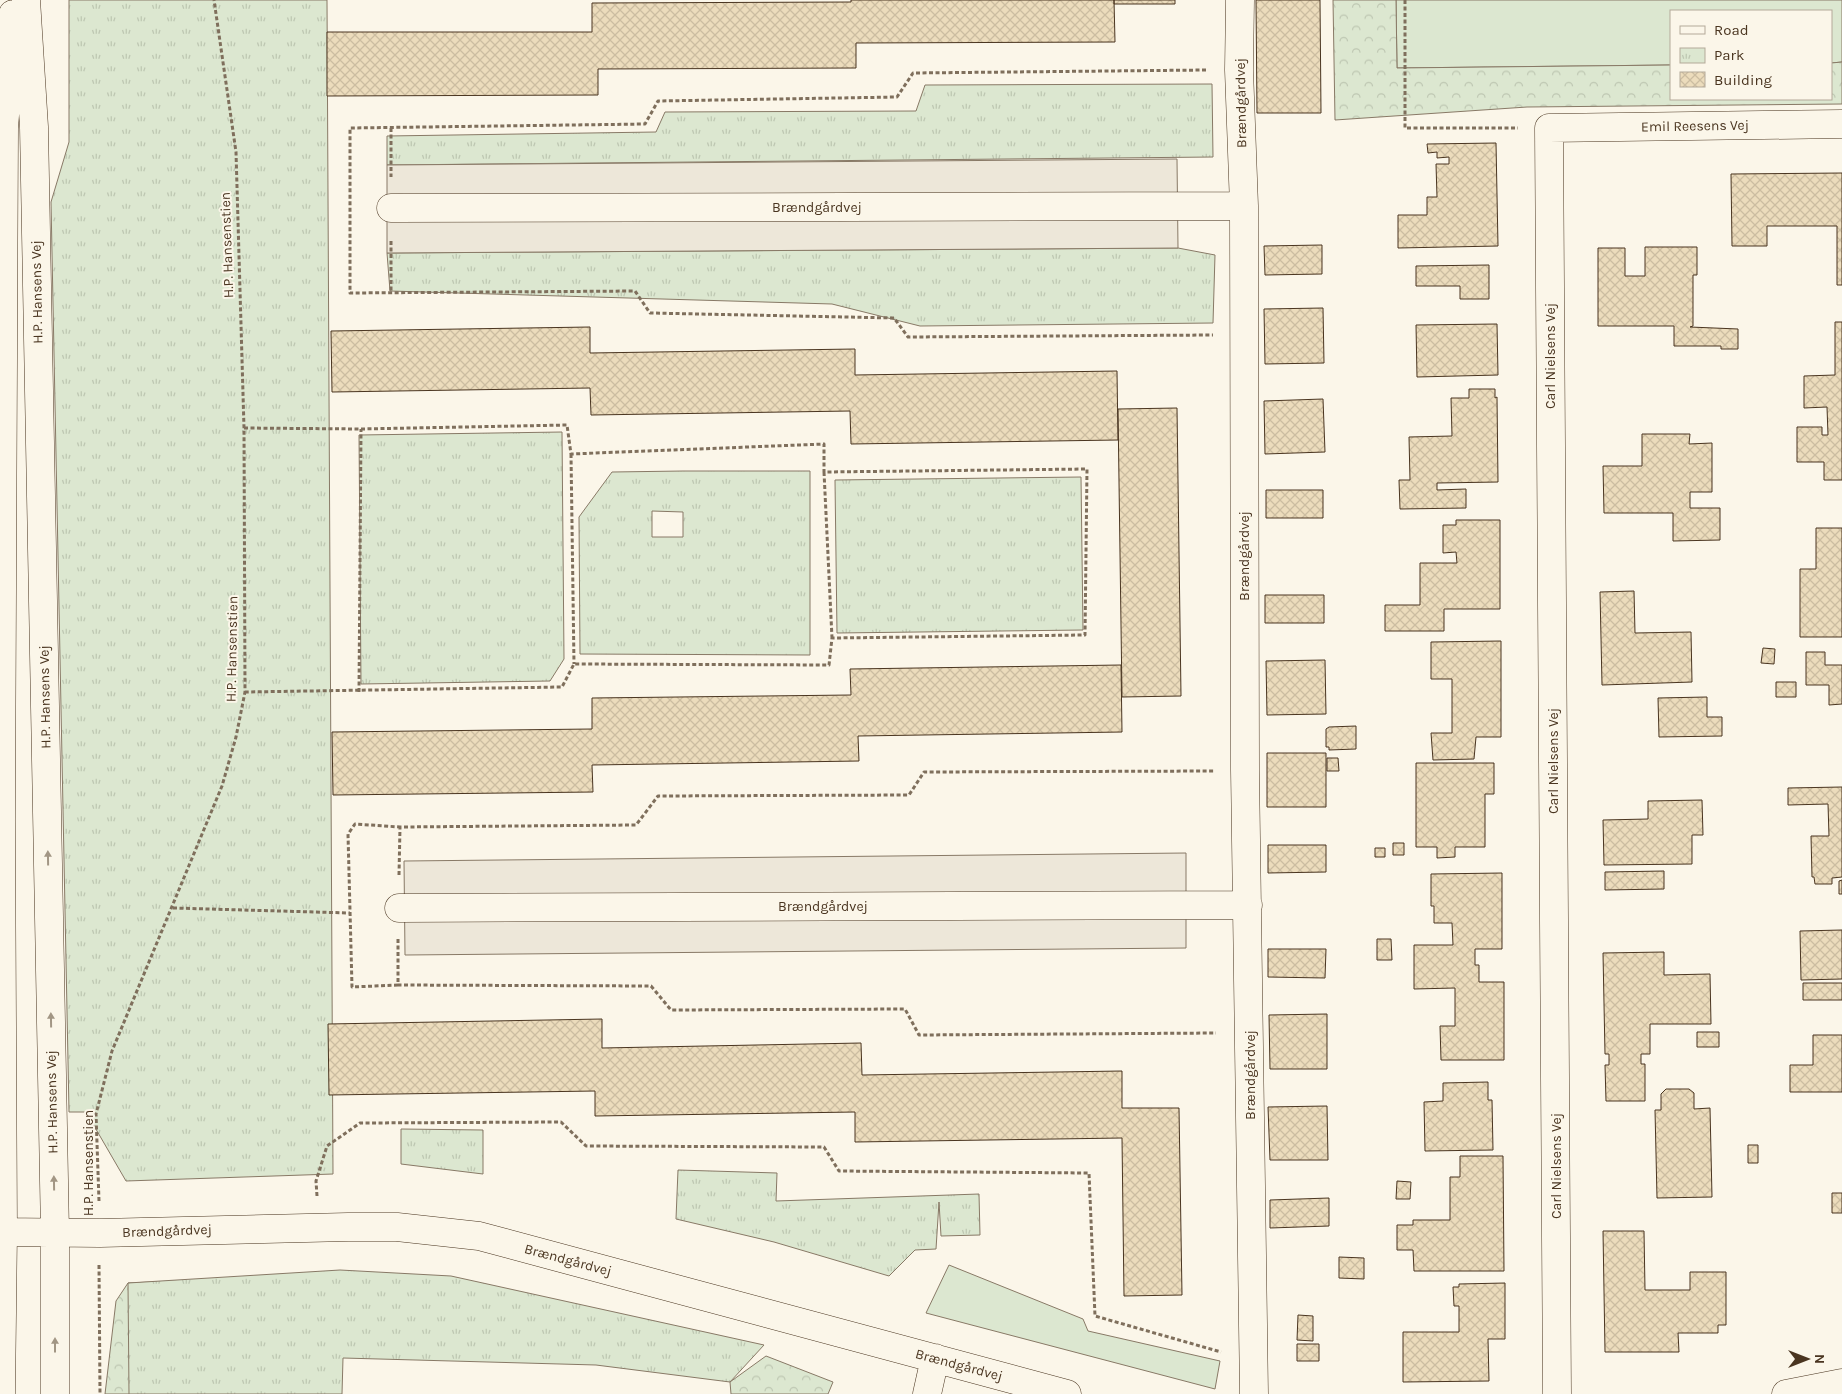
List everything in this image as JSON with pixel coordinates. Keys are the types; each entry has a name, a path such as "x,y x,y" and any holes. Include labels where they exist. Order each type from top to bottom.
{"street":[{"path":"1,1394 4,128 14,0"},
{"name":"H.P. Hansens Vej","path":"26,0 34,137 55,1233 55,1394"},
{"name":"Brændgårdvej","path":"1240,0 1239,70 1244,206 1245,760 1252,1361 1254,1394"},
{"name":"Emil Reesens Vej","path":"1548,128 1842,124"},
{"name":"Carl Nielsens Vej","path":"1548,128 1557,1394"},
{"name":"Brændgårdvej","path":"391,208 1244,206"},
{"name":"Brændgårdvej","path":"399,908 1248,905"},
{"name":"Brændgårdvej","path":"1,1232 100,1233 318,1227 397,1227 479,1236 1067,1394"},
{"path":"927,1394 935,1358"},
{"path":"1786,1394 1842,1383"}],"path":[{"name":"H.P. Hansenstien","path":"100,1394 100,1233 96,1114 112,1050 222,786 236,737 245,692 244,428 236,152 214,0"},
{"path":"1405,0 1405,128 1548,128"},
{"path":"244,428 360,429 567,425 571,454 574,664 562,687 359,692 245,692"},
{"path":"359,692 360,429"},
{"path":"571,454 824,444 832,638 829,666 574,664"},
{"path":"824,472 1088,469 1085,636 832,638"},
{"path":"398,985 352,987 348,834 355,824 400,827"},
{"path":"172,908 350,913"},
{"path":"318,1227 316,1182 327,1146 360,1123 561,1122 586,1146 824,1147 839,1171 1089,1173 1095,1316 1252,1361"}],"green space":[{"path":"69,0 327,0 333,1174 126,1181 86,1112 69,1112 51,202 69,142"},
{"path":"1333,0 1396,0 1397,68 1670,65 1670,100 1832,100 1832,63 1842,62 1842,104 1527,107 1335,120"},
{"path":"1396,0 1842,0 1842,62 1832,63 1832,10 1670,10 1670,65 1397,68"},
{"path":"1212,84 1213,157 387,165 387,136 656,132 665,112 916,111 925,85"},
{"path":"1178,248 1215,255 1213,323 920,326 832,304 390,291 387,253"},
{"path":"562,432 564,659 550,681 361,684 359,435"},
{"path":"810,471 810,655 580,654 579,517 612,472","holes":["652,511 683,512 683,537 652,537"]},
{"path":"1081,477 1083,630 837,633 835,480"},
{"path":"401,1129 483,1130 483,1174 401,1164"},
{"path":"678,1170 777,1173 776,1201 979,1194 980,1235 941,1236 939,1202 936,1249 915,1250 889,1276 774,1242 676,1219"},
{"path":"949,1265 1083,1319 1088,1331 1220,1361 1215,1389 926,1313"},
{"path":"340,1270 451,1276 764,1345 730,1382 596,1365 343,1358 342,1394 129,1394 128,1283"},
{"path":"222,1279 157,1394 105,1394 116,1301 128,1283"},
{"path":"766,1356 833,1382 828,1394 731,1394 730,1382"}],"shaded area":[{"path":"1177,159 1178,248 387,253 387,165"},
{"path":"1186,853 1186,948 405,955 404,861"}],"building":[{"path":"851,0 1114,0 1115,42 856,43 856,68 598,69 598,95 327,96 327,32 592,32 592,3 851,2"},
{"path":"1114,0 1175,0 1175,4 1114,4"},
{"path":"1256,0 1320,0 1321,113 1257,113"},
{"path":"1496,143 1498,246 1398,248 1398,215 1427,215 1427,197 1437,197 1436,164 1449,164 1449,157 1437,158 1437,152 1428,153 1427,144"},
{"path":"1842,173 1842,285 1837,285 1837,226 1767,226 1767,246 1732,246 1731,174"},
{"path":"1322,245 1322,274 1265,275 1264,246"},
{"path":"1645,247 1697,247 1697,275 1693,275 1693,326 1690,327 1738,329 1738,349 1721,349 1721,346 1674,346 1674,326 1598,326 1598,248 1625,248 1625,276 1645,276"},
{"path":"1489,265 1489,299 1460,299 1460,286 1416,286 1416,266"},
{"path":"1323,308 1324,363 1265,364 1264,309"},
{"path":"1835,322 1842,322 1842,480 1824,480 1824,462 1797,462 1797,427 1822,427 1822,435 1828,435 1827,407 1804,408 1804,376 1835,375"},
{"path":"1497,324 1498,375 1417,377 1416,325"},
{"path":"590,327 590,353 855,349 855,375 1117,371 1118,440 851,444 850,411 591,415 590,388 332,392 331,331"},
{"path":"1469,389 1495,389 1495,398 1497,397 1498,482 1437,483 1437,490 1466,489 1466,508 1400,509 1399,480 1410,480 1409,437 1452,436 1451,398 1469,398"},
{"path":"1323,399 1325,452 1265,454 1264,401"},
{"path":"1177,408 1181,696 1122,697 1118,409"},
{"path":"1642,434 1690,434 1689,444 1712,443 1712,492 1690,492 1690,508 1720,508 1720,540 1673,541 1673,513 1604,513 1603,466 1642,466"},
{"path":"1266,490 1323,490 1323,518 1266,518"},
{"path":"1456,520 1500,520 1500,609 1444,609 1444,631 1385,631 1385,605 1420,605 1420,563 1457,563 1456,552 1443,553 1443,525 1456,525"},
{"path":"1816,528 1842,528 1842,637 1800,637 1800,569 1816,569"},
{"path":"1634,591 1635,633 1691,632 1692,682 1602,685 1600,592"},
{"path":"1265,595 1324,595 1324,623 1265,623"},
{"path":"1501,641 1501,737 1476,737 1474,759 1433,760 1431,733 1452,733 1452,679 1431,679 1431,642"},
{"path":"1763,648 1775,649 1774,664 1761,663"},
{"path":"1806,652 1825,652 1825,665 1842,665 1842,704 1829,705 1829,685 1806,685"},
{"path":"1325,660 1326,714 1267,715 1266,661"},
{"path":"1121,665 1122,732 858,736 859,761 592,765 593,792 333,795 332,732 592,729 592,698 851,695 850,669"},
{"path":"1776,682 1796,682 1796,697 1776,697"},
{"path":"1707,697 1707,717 1722,717 1722,736 1659,737 1658,698"},
{"path":"1356,726 1356,749 1329,750 1329,747 1326,747 1326,729 1329,727"},
{"path":"1267,753 1326,753 1326,807 1267,807"},
{"path":"1327,758 1338,758 1339,771 1327,771"},
{"path":"1416,763 1494,763 1494,794 1485,794 1485,847 1455,847 1455,857 1437,858 1437,847 1416,847"},
{"path":"1842,787 1842,877 1832,878 1832,884 1815,884 1814,877 1812,877 1811,836 1829,836 1828,804 1788,805 1788,788"},
{"path":"1702,800 1703,835 1692,835 1692,864 1604,865 1603,820 1648,819 1648,801"},
{"path":"1393,843 1404,843 1404,855 1393,855"},
{"path":"1268,845 1326,845 1326,872 1268,873"},
{"path":"1375,848 1385,848 1385,857 1375,857"},
{"path":"1664,871 1664,889 1605,890 1605,872"},
{"path":"1502,873 1502,949 1475,949 1475,965 1479,965 1479,982 1504,982 1504,1060 1441,1060 1440,1026 1455,1026 1455,988 1414,989 1414,945 1453,945 1452,923 1434,923 1434,906 1431,906 1431,874"},
{"path":"1842,880 1842,894 1839,894 1839,881"},
{"path":"1842,930 1842,979 1801,980 1800,931"},
{"path":"1377,939 1391,939 1392,960 1377,960"},
{"path":"1268,949 1326,949 1325,978 1268,977"},
{"path":"1664,952 1664,975 1710,974 1711,1024 1650,1024 1650,1054 1641,1054 1641,1064 1645,1064 1645,1101 1606,1101 1605,1065 1609,1065 1609,1054 1605,1054 1603,953"},
{"path":"1803,983 1842,983 1842,1000 1803,1000"},
{"path":"1327,1014 1327,1069 1270,1069 1269,1015"},
{"path":"602,1019 602,1048 861,1043 862,1075 1122,1071 1122,1108 1179,1108 1182,1295 1124,1296 1122,1138 855,1142 855,1112 595,1116 595,1091 329,1095 328,1024"},
{"path":"1697,1032 1719,1032 1719,1047 1697,1047"},
{"path":"1813,1035 1842,1035 1842,1092 1790,1092 1790,1065 1813,1065"},
{"path":"1488,1082 1488,1100 1492,1100 1493,1150 1425,1151 1424,1102 1443,1101 1443,1083"},
{"path":"1666,1089 1689,1089 1694,1093 1694,1109 1710,1108 1712,1197 1657,1198 1655,1110 1661,1110 1661,1094"},
{"path":"1327,1106 1328,1160 1270,1160 1268,1107"},
{"path":"1748,1145 1758,1145 1758,1163 1748,1163"},
{"path":"1460,1156 1503,1156 1504,1271 1414,1271 1413,1250 1397,1250 1397,1225 1413,1225 1413,1220 1450,1220 1450,1177 1460,1177"},
{"path":"1397,1181 1411,1182 1410,1199 1396,1199"},
{"path":"1832,1193 1842,1193 1842,1213 1832,1213"},
{"path":"1329,1198 1329,1226 1270,1228 1270,1200"},
{"path":"1603,1231 1644,1231 1645,1290 1690,1290 1690,1272 1726,1272 1726,1325 1718,1325 1718,1333 1678,1333 1679,1352 1605,1352"},
{"path":"1339,1257 1364,1258 1364,1279 1339,1278"},
{"path":"1505,1283 1505,1339 1488,1339 1489,1381 1403,1382 1403,1332 1459,1332 1459,1306 1454,1306 1453,1287 1459,1287 1459,1284"},
{"path":"1298,1315 1313,1316 1313,1341 1297,1340"},
{"path":"1297,1344 1319,1344 1319,1361 1297,1361"}]}
